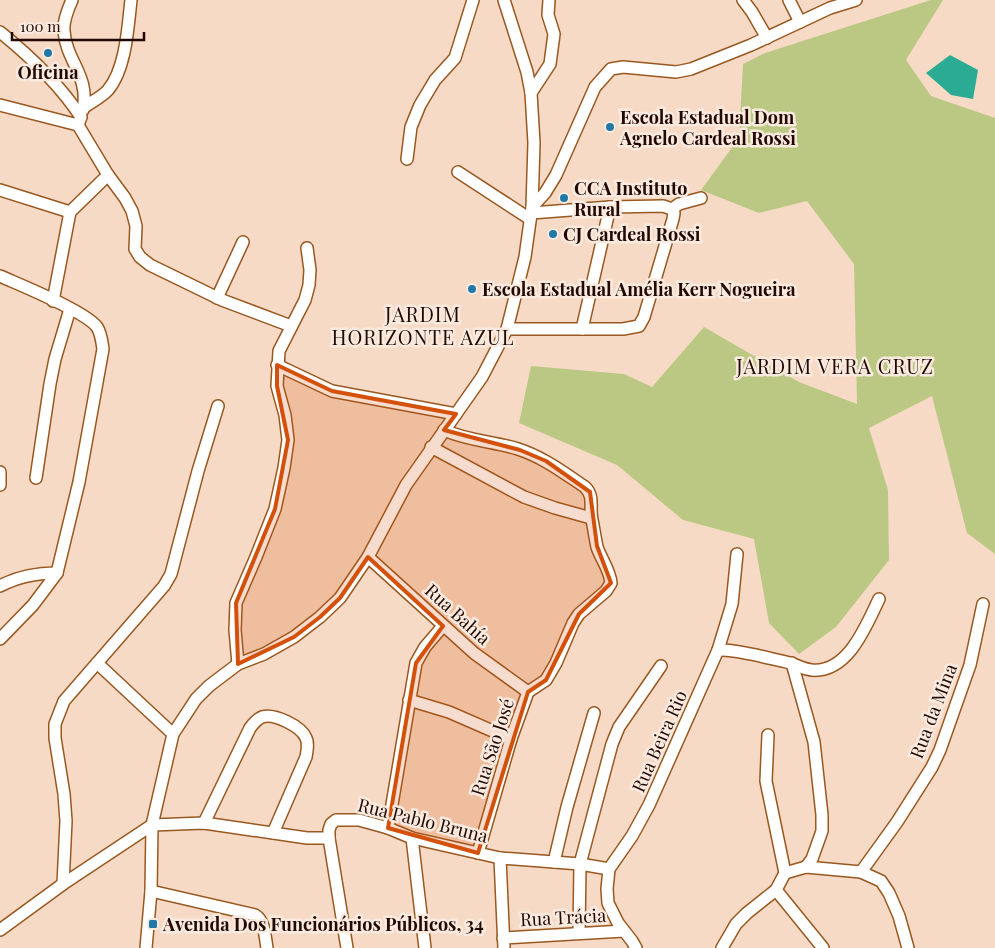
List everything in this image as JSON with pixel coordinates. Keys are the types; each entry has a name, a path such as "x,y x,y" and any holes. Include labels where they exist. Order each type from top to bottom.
{"street":[{"path":"72,0 63,29 66,44 84,85 85,100 81,117"},
{"path":"81,117 108,90 117,76 123,54 131,0"},
{"path":"407,159 410,127 420,105 435,80 455,58 473,0"},
{"path":"146,948 151,891 152,825 173,734 196,699 209,686 238,664 264,654 294,637 320,617 340,598 368,557 395,504 482,376 507,329 525,257 531,213 534,143 531,94 527,72 504,0"},
{"path":"531,94 550,64 554,34 548,15 549,0"},
{"path":"743,0 767,38"},
{"path":"789,0 800,22"},
{"path":"531,213 556,175 595,87 611,69 623,67 667,71 691,70 767,38 830,8 856,0"},
{"path":"0,32 56,84 81,117 108,175 132,211 136,226 135,249 140,257 150,265 217,298 291,326"},
{"path":"0,105 81,117"},
{"path":"458,172 531,213 610,207 663,206 672,208 701,198"},
{"path":"53,301 70,212 108,175"},
{"path":"0,190 70,212"},
{"path":"582,329 610,207"},
{"path":"507,329 623,329 639,326 644,317 673,219 674,213 672,208"},
{"path":"217,298 243,242"},
{"path":"238,664 235,620 236,603 275,509 288,440 285,416 277,386 278,351 305,300 310,270 307,248"},
{"path":"0,276 83,316 97,327 101,336 103,350 79,482 57,573 33,605 0,639"},
{"path":"36,478 55,358 70,309"},
{"path":"277,365 332,391 456,414"},
{"path":"63,884 66,821 64,794 55,738 55,724 64,701 164,586 171,574 198,471 218,406"},
{"path":"432,447 524,497 591,518 592,499 590,492 546,462 520,450 458,436 444,430"},
{"path":"0,472 0,485"},
{"name":"Rua São José","path":"478,853 511,739 528,692 546,680 556,663 572,624 579,614 606,591 611,583 610,576 597,546 591,518"},
{"name":"Rua Beira Rio","path":"609,869 632,836 649,805 718,650 732,604 737,554"},
{"name":"Rua Bahía","path":"368,557 474,653 528,692"},
{"path":"0,586 25,575 57,573"},
{"path":"718,650 734,650 792,663 802,668 823,669 842,660 865,628 878,599"},
{"name":"Rua da Mina","path":"861,872 897,822 932,767 940,750 970,666 983,604"},
{"path":"388,828 412,676 418,656 444,626"},
{"path":"97,663 173,734"},
{"path":"792,663 814,742 822,815 822,831 812,858 806,867"},
{"path":"579,933 580,864 612,744 619,727 661,666"},
{"path":"409,700 449,712 511,739"},
{"path":"554,862 567,807 594,712"},
{"path":"204,823 250,728 263,717 272,717 289,722 299,729 306,737 308,747 306,757 272,833"},
{"path":"722,948 736,924 776,890 785,873 766,781 768,735"},
{"name":"Rua Pablo Bruna","path":"329,838 331,824 336,820 359,820 388,828 412,838 500,858 580,864 609,869"},
{"path":"0,930 63,884 152,825 204,823 306,838 329,838 347,948"},
{"path":"412,838 426,948"},
{"path":"500,858 504,943"},
{"path":"785,873 806,867 861,872 881,880 899,916 908,948"},
{"path":"609,869 608,903 618,922 636,948"},
{"path":"776,890 823,948"},
{"path":"151,891 255,915 262,924 267,948"},
{"name":"Rua Trácia","path":"504,943 579,933 624,931"}],"highlighted area":[{"path":"277,365 332,391 456,414 444,430 520,450 546,461 590,492 597,546 611,583 579,614 546,680 528,692 478,853 388,828 416,663 443,626 368,557 340,598 320,617 294,637 238,664 236,603 275,509 288,440 277,386"}],"green space":[{"path":"931,0 943,0 906,60 931,96 995,118 995,554 967,533 932,396 869,428 888,490 889,560 836,627 799,654 769,623 754,539 683,520 617,465 519,423 531,366 624,374 652,387 704,327 799,382 857,404 854,264 807,201 759,213 701,190 739,138 743,64 765,53"}],"water":[{"path":"950,55 978,70 973,99 951,95 926,73"}],"place":[{"name":"Oficina","path":"48,53"},
{"name":"Escola Estadual Dom Agnelo Cardeal Rossi","path":"610,127"},
{"name":"CCA Instituto Rural","path":"564,198"},
{"name":"CJ Cardeal Rossi","path":"553,234"},
{"name":"Escola Estadual Amélia Kerr Nogueira","path":"472,289"},
{"name":"Avenida Dos Funcionários Públicos, 34","path":"153,924"}],"district":[{"name":"JARDIM HORIZONTE AZUL","path":"423,324"},
{"name":"JARDIM VERA CRUZ","path":"835,365"}]}
